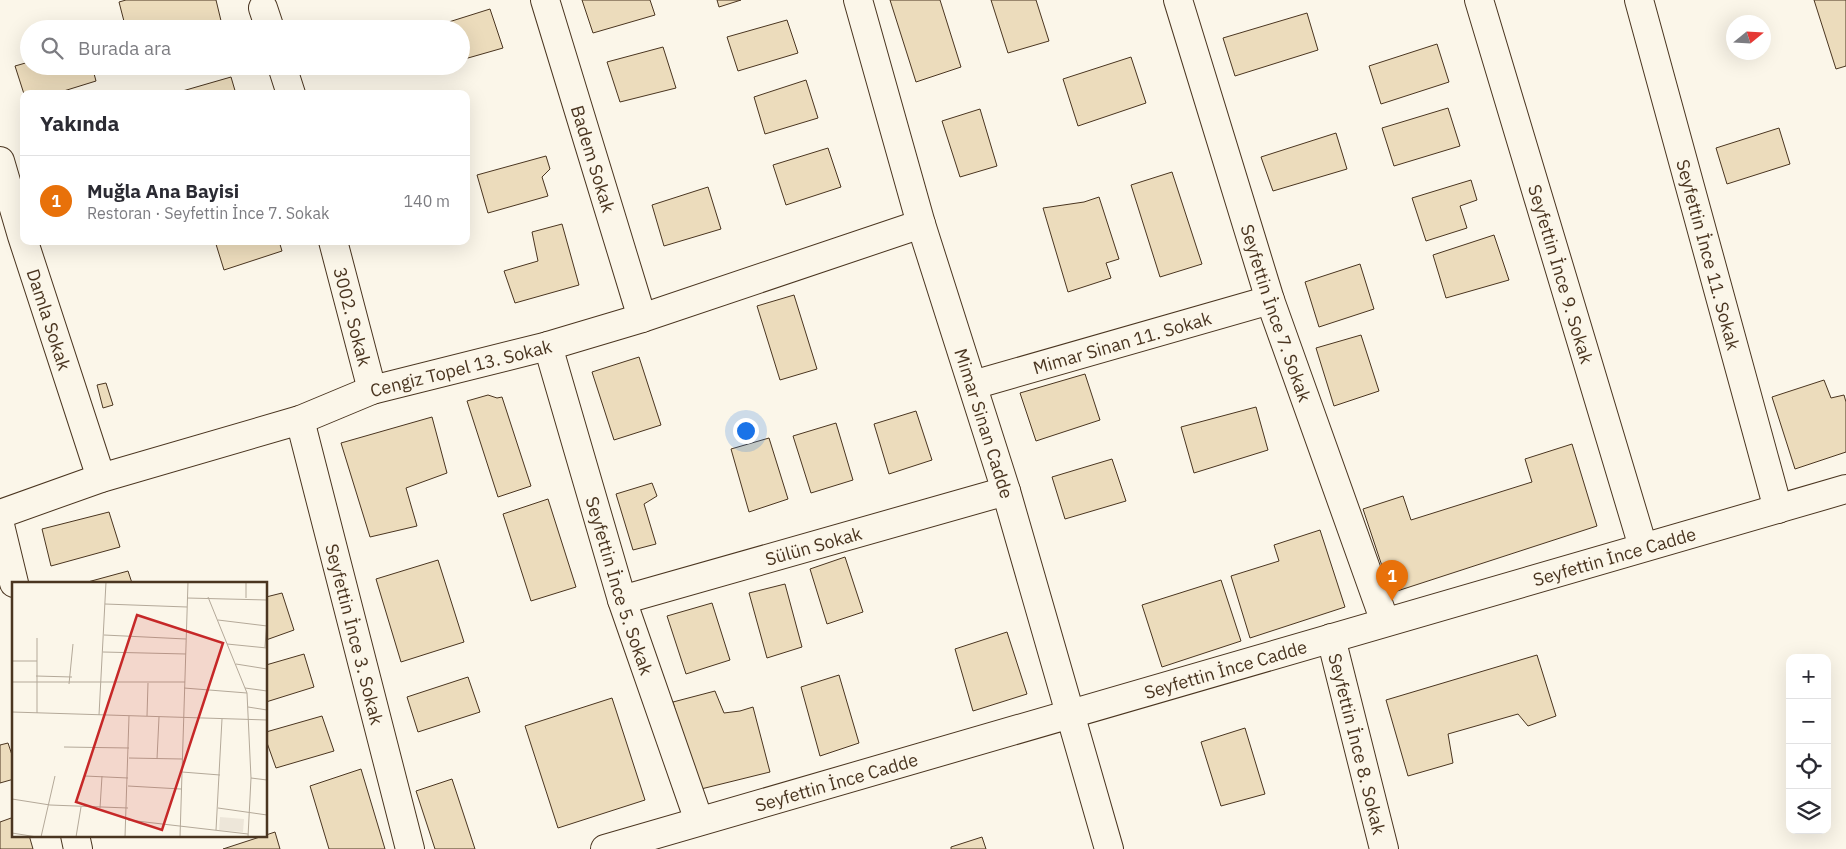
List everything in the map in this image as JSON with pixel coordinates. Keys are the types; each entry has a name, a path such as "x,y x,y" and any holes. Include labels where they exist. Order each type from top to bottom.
{"street":[{"name":"Badem Sokak","path":"545,0 642,318"},
{"name":"Mimar Sinan Cadde","path":"858,0 921,224 1006,491 1109,849"},
{"name":"Seyfettin İnce 7. Sokak","path":"1178,0 1270,300 1385,622"},
{"name":"Seyfettin İnce 9. Sokak","path":"1479,0 1643,548"},
{"name":"Seyfettin İnce 11. Sokak","path":"1639,0 1778,509"},
{"path":"285,75 290,90"},
{"name":"Damla Sokak","path":"0,161 20,226"},
{"name":"Cengiz Topel 13. Sokak","path":"0,514 101,478 300,420 372,390 548,346 642,318 921,224"},
{"name":"Damla Sokak","path":"26,245 101,478"},
{"name":"3002. Sokak","path":"334,245 372,390"},
{"name":"Mimar Sinan 11. Sokak","path":"973,385 1270,300"},
{"name":"Seyfettin İnce 5. Sokak","path":"548,346 622,600 699,821"},
{"name":"Seyfettin İnce 3. Sokak","path":"300,420 410,849"},
{"name":"Seyfettin İnce Cadde","path":"604,849 1846,489"},
{"name":"Sülün Sokak","path":"622,600 1006,491"},
{"path":"0,525 14,582"},
{"name":"Seyfettin İnce 8. Sokak","path":"1331,638 1384,849"},
{"path":"75,836 78,849"}],"building":[{"path":"126,0 216,0 221,20 124,20 119,2"},
{"path":"582,0 650,0 655,15 593,33"},
{"path":"717,0 741,0 719,7"},
{"path":"890,0 940,0 961,67 916,82"},
{"path":"991,0 1036,0 1049,41 1008,53"},
{"path":"1814,0 1846,0 1846,66 1836,69"},
{"path":"490,9 503,48 470,57 470,20 455,20"},
{"path":"1307,13 1318,50 1235,76 1223,38"},
{"path":"787,20 798,53 738,71 727,37"},
{"path":"1437,44 1449,82 1381,104 1369,66"},
{"path":"663,47 676,88 620,102 607,62"},
{"path":"1131,57 1146,103 1078,126 1063,79"},
{"path":"20,65 20,75 94,75 96,81 67,90 23,90 15,66"},
{"path":"231,77 235,90 186,90"},
{"path":"806,80 818,118 765,134 754,97"},
{"path":"1448,108 1460,146 1394,166 1382,128"},
{"path":"980,109 997,166 960,177 942,121"},
{"path":"1779,128 1790,164 1727,184 1716,148"},
{"path":"1336,133 1347,169 1273,191 1261,157"},
{"path":"828,148 841,187 786,205 773,165"},
{"path":"546,156 550,169 542,177 548,196 488,213 477,175"},
{"path":"1172,172 1202,264 1160,277 1131,185"},
{"path":"1471,180 1477,200 1460,206 1467,228 1426,241 1412,198"},
{"path":"708,187 721,229 664,246 652,205"},
{"path":"1099,197 1119,259 1106,263 1111,278 1068,292 1043,208 1084,202"},
{"path":"562,224 579,285 515,303 504,271 538,261 532,232"},
{"path":"1494,235 1509,280 1446,298 1433,255"},
{"path":"216,245 280,245 282,251 224,270"},
{"path":"1360,264 1374,309 1319,327 1305,282"},
{"path":"794,295 817,369 780,380 757,306"},
{"path":"1361,335 1379,391 1334,406 1316,348"},
{"path":"639,357 661,425 614,440 592,372"},
{"path":"1085,374 1100,420 1036,441 1020,393"},
{"path":"1824,380 1831,398 1844,395 1846,402 1846,452 1795,469 1772,397"},
{"path":"106,383 113,405 103,408 97,385"},
{"path":"488,395 497,398 502,397 531,486 498,497 467,401"},
{"path":"1256,407 1268,450 1194,473 1181,427"},
{"path":"916,411 932,460 889,474 874,424"},
{"path":"432,417 447,473 406,488 417,526 370,537 341,443"},
{"path":"836,423 853,480 811,493 793,436"},
{"path":"769,438 788,499 749,512 731,449"},
{"path":"1572,444 1597,526 1391,593 1363,509 1403,496 1411,520 1532,482 1525,459"},
{"path":"1112,459 1126,501 1065,519 1052,477"},
{"path":"652,483 657,496 644,504 656,544 633,550 616,494"},
{"path":"548,499 576,587 531,601 503,514"},
{"path":"109,512 120,547 51,566 42,529"},
{"path":"1320,530 1345,607 1250,638 1231,576 1279,561 1274,545"},
{"path":"845,557 863,612 827,624 810,569"},
{"path":"438,560 464,642 401,662 376,579"},
{"path":"128,571 132,582 88,582"},
{"path":"1221,580 1241,641 1162,667 1142,605"},
{"path":"785,584 802,647 767,658 749,593"},
{"path":"282,593 294,630 268,639 268,596"},
{"path":"712,603 730,660 686,674 667,616"},
{"path":"1007,632 1027,694 973,711 955,649"},
{"path":"304,654 314,687 268,701 268,664"},
{"path":"1537,655 1556,716 1528,726 1518,714 1448,734 1453,763 1408,776 1386,700"},
{"path":"839,675 859,743 820,756 801,687"},
{"path":"468,677 480,712 418,732 407,697"},
{"path":"715,691 724,713 753,707 770,772 697,790 673,702"},
{"path":"612,698 645,800 558,828 525,726"},
{"path":"322,716 334,751 276,768 268,746 268,731"},
{"path":"1245,728 1265,794 1221,806 1201,742"},
{"path":"8,743 12,755 12,780 0,783 0,745"},
{"path":"361,769 385,849 329,849 310,786"},
{"path":"452,779 475,849 435,849 416,791"},
{"path":"12,818 12,836 29,836 33,849 0,849 0,822"},
{"path":"275,832 280,849 223,849 268,836"},
{"path":"982,837 986,849 951,849 951,847"}],"place":[{"name":"Muğla Ana Bayisi","path":"1392,601"}]}
